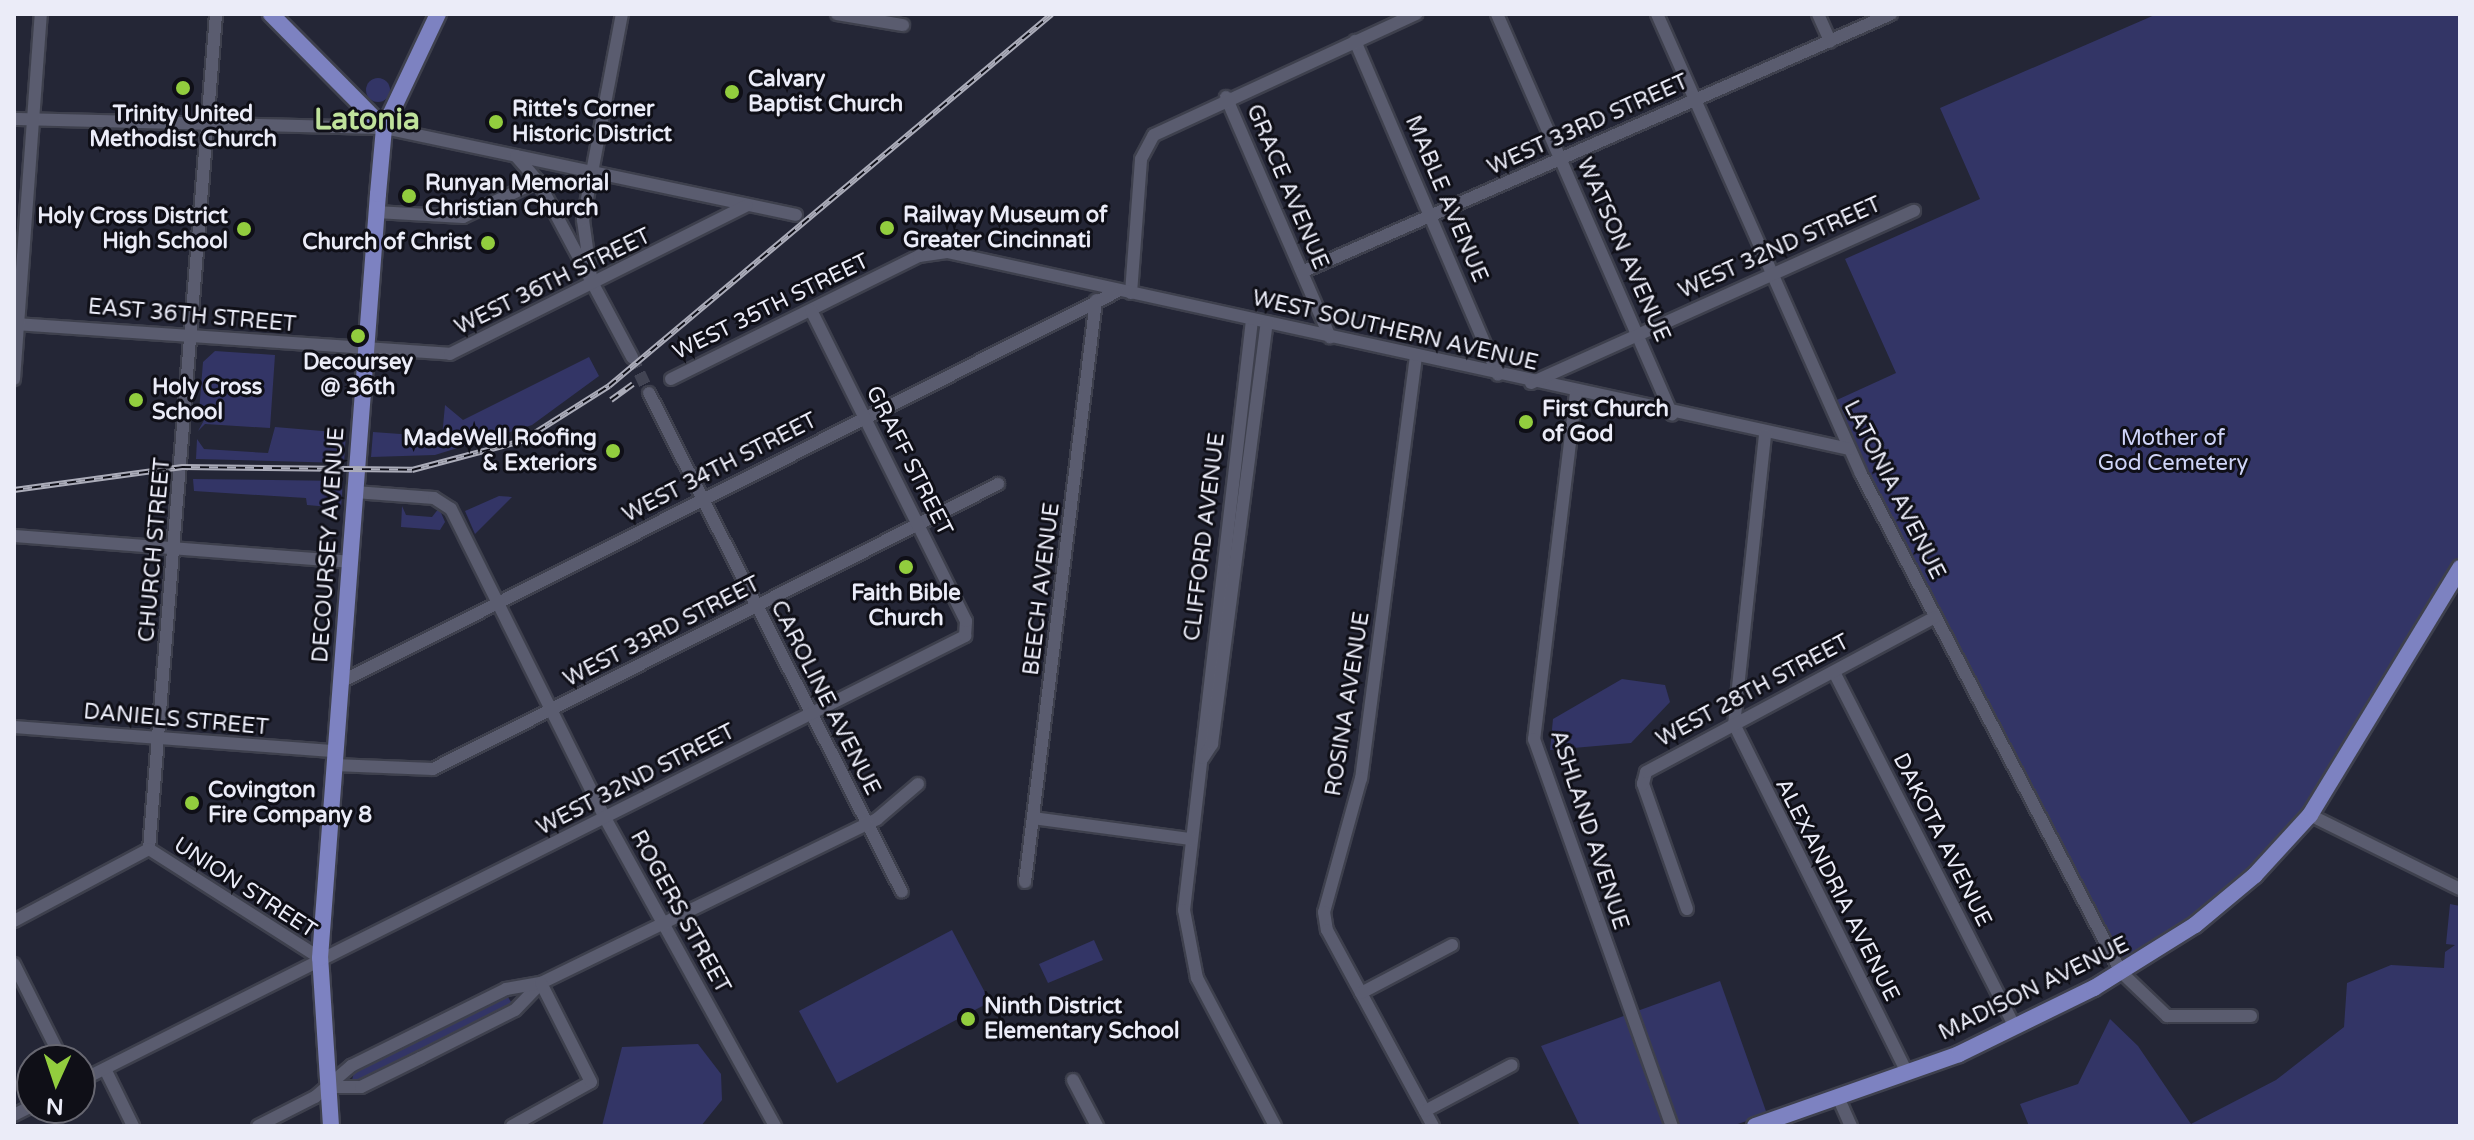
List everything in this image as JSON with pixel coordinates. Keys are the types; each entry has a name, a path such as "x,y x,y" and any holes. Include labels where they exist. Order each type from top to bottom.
{"main road":[{"path":"271,14 384,128"},
{"name":"DECOURSEY AVENUE","path":"331,1126 320,958 384,128 438,14"},
{"name":"MADISON AVENUE","path":"1755,1126 1907,1073 2015,1027 2121,972 2229,897 2310,815 2378,711 2460,568"}],"street":[{"path":"14,379 41,14"},
{"name":"CHURCH STREET","path":"149,849 193,337 216,14"},
{"path":"592,284 583,220 622,14"},
{"path":"837,14 903,25"},
{"path":"1124,292 1141,159 1168,124 1416,14"},
{"name":"WATSON AVENUE","path":"1497,14 1672,414"},
{"name":"LATONIA AVENUE","path":"1657,14 1849,449 2121,972 2167,1016 2201,1021 2251,1016"},
{"path":"1818,14 1830,41"},
{"name":"WEST 33RD STREET","path":"1302,272 1891,14"},
{"name":"MABLE AVENUE","path":"1355,41 1498,375"},
{"name":"GRACE AVENUE","path":"1226,97 1330,337"},
{"path":"14,119 384,128 796,215"},
{"path":"514,155 541,187 632,357"},
{"path":"376,212 463,217 541,187 563,165"},
{"name":"WEST 36TH STREET","path":"366,350 450,354 747,205"},
{"name":"WEST 32ND STREET","path":"1531,383 1637,332 1914,211"},
{"path":"554,212 572,223 583,220"},
{"name":"WEST SOUTHERN AVENUE","path":"932,252 1267,323 1765,435 1849,449"},
{"name":"WEST 35TH STREET","path":"671,379 932,252"},
{"name":"WEST 34TH STREET","path":"341,682 1096,300 1124,292"},
{"name":"BEECH AVENUE","path":"1025,882 1096,300"},
{"name":"GRAFF STREET","path":"811,310 919,524 967,631"},
{"name":"CLIFFORD AVENUE","path":"1252,320 1199,744 1203,758 1184,910 1189,956 1275,1126"},
{"name":"CLIFFORD AVENUE","path":"1203,758 1212,744 1267,323"},
{"name":"EAST 36TH STREET","path":"16,324 366,350"},
{"name":"ROSINA AVENUE","path":"1416,356 1361,778 1324,912 1361,993 1433,1126"},
{"name":"CAROLINE AVENUE","path":"649,393 902,892"},
{"name":"ASHLAND AVENUE","path":"1576,393 1534,739 1672,1126"},
{"path":"1734,724 1765,435"},
{"name":"WEST 33RD STREET","path":"334,758 420,772 551,710 998,484"},
{"name":"ROGERS STREET","path":"355,492 444,501 499,603 605,818 775,1126"},
{"path":"14,536 350,562"},
{"name":"WEST 28TH STREET","path":"1687,909 1659,833 1646,772 1935,617"},
{"name":"WEST 32ND STREET","path":"96,1073 810,714 967,631"},
{"name":"DAKOTA AVENUE","path":"1834,672 2015,1027"},
{"name":"ALEXANDRIA AVENUE","path":"1734,724 1907,1073"},
{"name":"DANIELS STREET","path":"14,727 334,758"},
{"path":"258,1126 328,1087 351,1066 506,989 541,983 866,822 918,784"},
{"path":"2310,815 2460,889"},
{"path":"1033,818 1191,839"},
{"path":"14,921 149,849"},
{"name":"UNION STREET","path":"149,849 320,958"},
{"path":"1361,993 1452,945"},
{"path":"14,964 54,1044"},
{"path":"512,1126 591,1082 541,983"},
{"path":"328,1087 361,1087 515,1010 541,983"},
{"path":"1425,1111 1512,1065"},
{"path":"105,1069 133,1126"},
{"path":"1073,1080 1097,1126"},
{"path":"1838,1097 1851,1126"}],"green space":[{"name":"Mother of God Cemetery","path":"2157,14 2460,14 2460,568 2378,711 2255,875 2121,972 1828,404 1896,373 1845,259 1980,199 1940,108"},
{"path":"378,78 387,81 390,90 387,99 378,102 369,99 366,90 369,81"},
{"path":"215,351 275,355 270,428 205,424 198,431 208,413 199,412 203,362"},
{"path":"589,357 599,376 532,425 435,455 371,457 373,432 442,437 445,405 463,420"},
{"path":"275,427 346,433 344,463 196,459 197,439 204,449 268,453"},
{"path":"193,479 343,481 341,508 307,505 306,498 194,491"},
{"path":"499,496 512,497 475,534 465,511"},
{"path":"402,506 406,515 432,517 439,508 445,522 440,530 401,527"},
{"path":"1622,679 1665,685 1670,702 1631,743 1550,750 1553,719"},
{"path":"2450,904 2460,906 2460,1126 2029,1126 2020,1104 2078,1084 2110,1019 2138,1046 2191,1124 2276,1080 2344,1027 2347,983 2391,965 2444,968 2445,952 2455,945 2446,944"},
{"path":"952,930 990,1002 837,1083 799,1011"},
{"path":"1094,940 1103,960 1048,983 1039,964"},
{"path":"1720,981 1767,1114 1732,1126 1580,1126 1541,1046"},
{"path":"506,994 513,1005 363,1082 352,1080 355,1069"},
{"path":"698,1044 721,1074 722,1100 701,1126 602,1126 622,1047"}],"tunnel":[{"path":"632,357 649,393"}],"railway":[{"path":"14,490 182,467 412,470 522,441 609,386 1052,14"},
{"path":"611,400 633,384"}],"place":[{"name":"Trinity United Methodist Church","path":"183,88"},
{"name":"Calvary Baptist Church","path":"732,92"},
{"name":"Ritte's Corner Historic District","path":"496,122"},
{"name":"Runyan Memorial Christian Church","path":"409,196"},
{"name":"Railway Museum of Greater Cincinnati","path":"887,228"},
{"name":"Holy Cross District High School","path":"244,229"},
{"name":"Church of Christ","path":"488,243"},
{"name":"Decoursey @ 36th","path":"358,336"},
{"name":"Holy Cross School","path":"136,400"},
{"name":"First Church of God","path":"1526,422"},
{"name":"MadeWell Roofing & Exteriors","path":"613,451"},
{"name":"Faith Bible Church","path":"906,567"},
{"name":"Covington Fire Company 8","path":"192,803"},
{"name":"Ninth District Elementary School","path":"968,1019"}],"district":[{"name":"Latonia","path":"367,120"}]}
